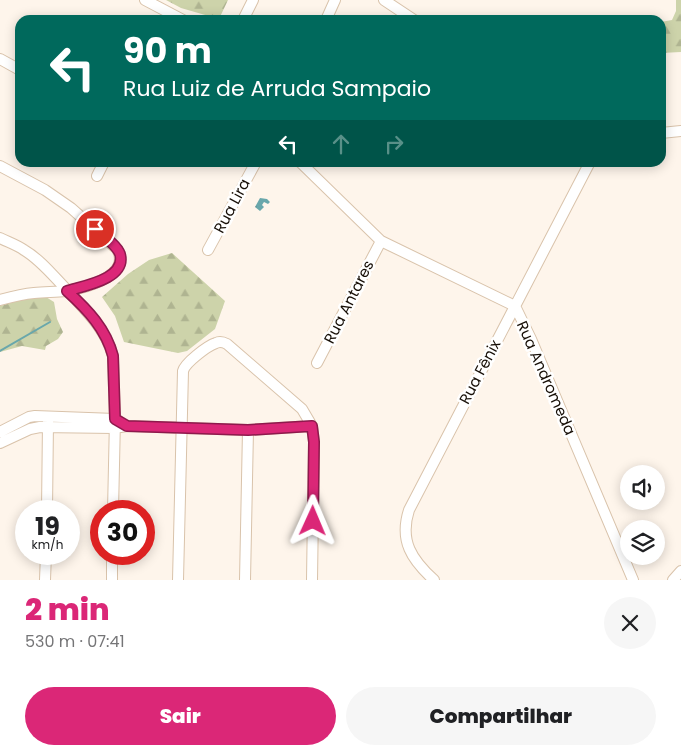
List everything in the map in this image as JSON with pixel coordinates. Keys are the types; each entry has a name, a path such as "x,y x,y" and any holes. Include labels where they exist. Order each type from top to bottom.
{"street":[{"path":"144,0 173,15"},
{"path":"246,15 253,0"},
{"path":"328,15 336,0"},
{"path":"384,0 406,15"},
{"path":"0,59 15,67"},
{"path":"666,132 681,131"},
{"path":"0,166 45,190 71,208 117,249 120,254 118,267 115,272 102,281 67,291 28,294 0,300"},
{"path":"97,176 102,167"},
{"name":"Rua Lira","path":"208,250 253,167"},
{"name":"Rua Andromeda","path":"305,167 381,241 515,306 531,339 633,580"},
{"name":"Rua Fênix","path":"434,580 412,556 408,545 405,522 414,499 587,167"},
{"path":"0,238 26,251 55,277 102,329 110,346 113,356 113,500"},
{"name":"Rua Antares","path":"318,364 381,241"},
{"path":"178,580 184,366 214,343 224,342 302,409 312,426 314,442 312,580"},
{"path":"47,500 48,416"},
{"path":"0,432 29,417 48,416 127,426 248,430 312,426"},
{"path":"0,443 30,429 114,424"},
{"path":"245,580 248,430"},
{"path":"45,580 46,565"},
{"path":"112,565 112,580"},
{"path":"673,580 681,571"}],"green space":[{"path":"166,0 228,0 221,15 205,15 181,8"},
{"path":"676,0 681,0 681,52 666,53 666,21 672,20 676,11"},
{"path":"172,253 225,301 215,329 187,351 178,353 124,342 115,316 102,297 128,274 149,260"},
{"path":"37,295 46,297 54,302 57,319 63,332 58,339 46,346 45,350 22,346 0,352 0,306"}],"water":[{"path":"260,198 267,199 270,202 268,204 264,202 262,205 264,207 260,211 255,207"}],"waterway":[{"path":"0,351 50,322"}],"route":[{"path":"95,229 117,249 120,254 118,267 115,272 102,281 67,291 102,329 110,346 113,356 115,419 127,426 248,430 312,426 314,442 313,521"}]}
